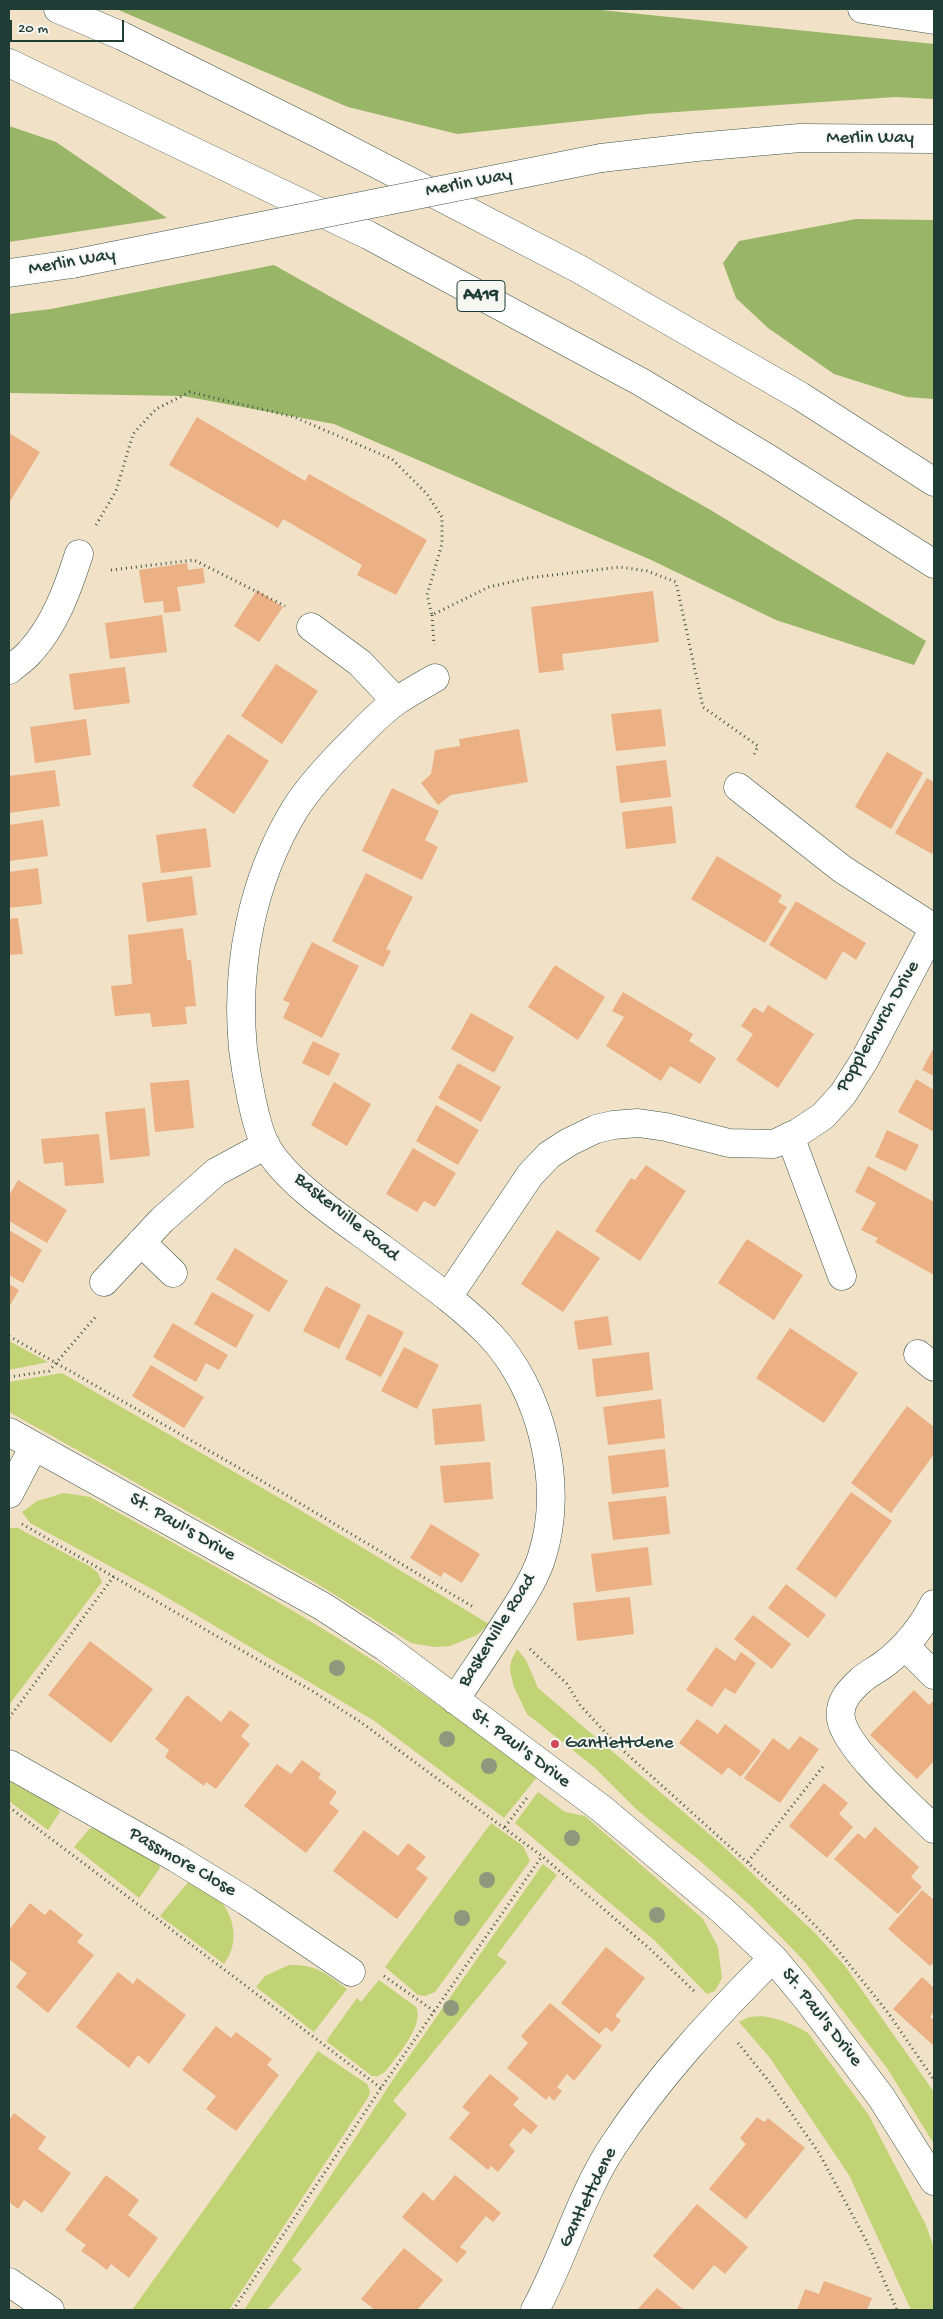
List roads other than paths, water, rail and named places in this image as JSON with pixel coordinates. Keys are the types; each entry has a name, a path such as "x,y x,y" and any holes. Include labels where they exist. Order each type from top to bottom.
{"main road":[{"path":"58,9 122,36 319,134 580,269 800,396 934,482"},
{"path":"862,9 934,20"},
{"name":"A419","path":"9,63 368,234 641,382 770,459 934,564"},
{"name":"Merlin Way","path":"9,273 72,264 601,158 697,146 800,138 934,139"},
{"path":"9,670 30,652 53,621 69,585 79,554"},
{"path":"311,627 360,663 396,701"},
{"name":"Baskerville Road","path":"435,678 396,701 343,751 314,782 296,809 277,844 252,915 243,956 241,1028 253,1102 266,1145 292,1178 327,1207 448,1297 489,1334 511,1360 539,1421 546,1450 550,1487 548,1522 542,1557 525,1593 454,1700"},
{"name":"Popplechurch Drive","path":"448,1297 530,1175 549,1155 569,1142 596,1129 613,1125 638,1123 666,1127 729,1143 774,1144 822,1116 843,1094 868,1053 934,928 842,869 738,787"},
{"path":"790,1136 842,1276"},
{"path":"104,1282 162,1220 216,1172 266,1145"},
{"path":"141,1242 173,1273"},
{"name":"St. Paul's Drive","path":"9,1432 322,1606 385,1647 602,1810 680,1874 773,1958 808,2000 881,2097 934,2181"},
{"path":"9,1494 34,1446"},
{"path":"934,1604 924,1623 906,1647 862,1679 846,1696 842,1707 841,1719 847,1736 864,1758 934,1829"},
{"path":"906,1647 934,1675"},
{"name":"Passmore Close","path":"9,1764 222,1886 351,1972"},
{"name":"Gantlettdene","path":"535,2310 591,2186 613,2146 668,2072 716,2016 773,1958"},
{"path":"9,2282 50,2310"}],"place":[{"name":"Gantlettdene","path":"555,1744"}]}
